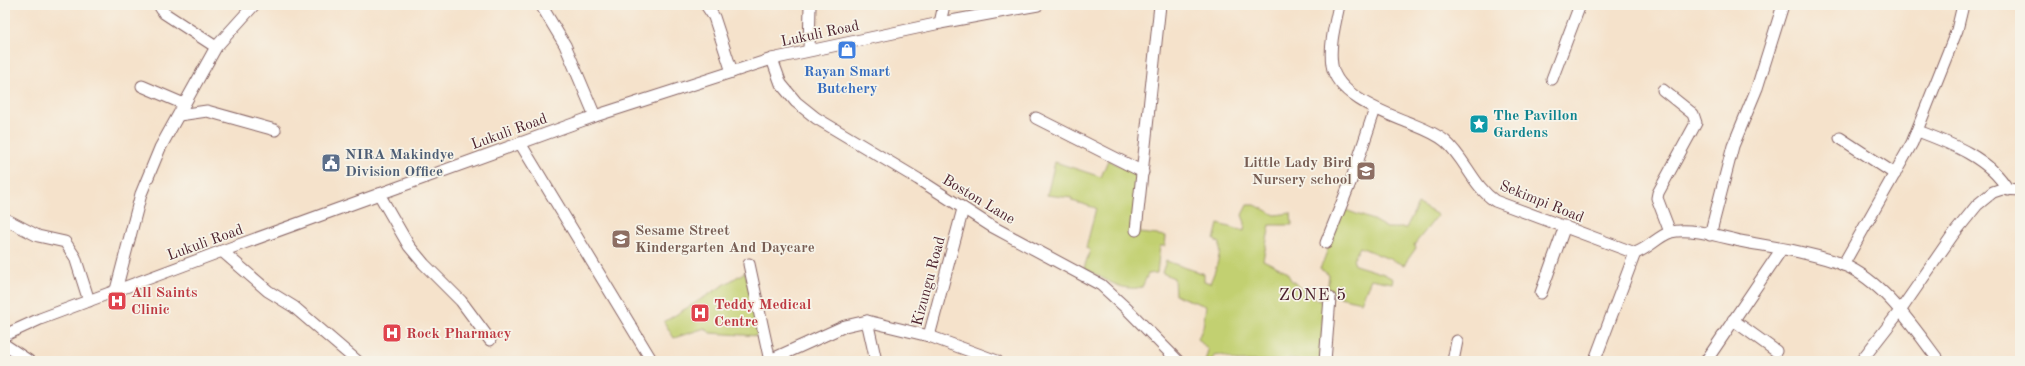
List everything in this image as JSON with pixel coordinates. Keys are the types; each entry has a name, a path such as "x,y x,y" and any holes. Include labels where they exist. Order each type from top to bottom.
{"street":[{"path":"159,5 164,13 216,47"},
{"path":"116,290 141,194 160,148 216,47 254,5"},
{"path":"541,5 565,44 596,116"},
{"path":"706,5 714,17 732,72"},
{"path":"809,50 810,5"},
{"path":"940,23 944,5"},
{"name":"Lukuli Road","path":"5,335 40,319 89,302 116,290 520,143 596,116 772,59 940,23 1038,5"},
{"path":"1136,230 1160,5"},
{"name":"Sekimpi Road","path":"1340,5 1333,33 1332,66 1343,86 1375,108 1433,133 1445,140 1486,195 1495,201 1635,253"},
{"path":"1552,79 1580,5"},
{"path":"1710,235 1733,146 1757,88 1784,5"},
{"path":"1843,264 1908,152 1918,131 1957,30 1963,5"},
{"name":"Boston Lane","path":"772,59 781,84 796,102 816,118 918,179 991,226 1101,285 1178,361"},
{"path":"142,86 184,104"},
{"path":"1663,90 1693,114 1696,119 1696,123 1658,193 1657,198 1670,232"},
{"path":"1326,243 1352,178 1375,108"},
{"path":"179,115 207,111 275,130"},
{"path":"1036,118 1143,172"},
{"path":"1918,131 1947,142 1974,158 2000,177 2008,190"},
{"path":"1840,138 1895,174"},
{"path":"520,143 652,361"},
{"path":"1861,361 1900,311 1952,236 1977,205 1993,192 2020,190"},
{"path":"379,194 409,246 424,264 462,301 490,340"},
{"name":"Kizungu Road","path":"770,361 845,326 867,321 929,336 963,209"},
{"path":"5,219 38,236 65,242 75,257 89,302"},
{"path":"1541,293 1565,226"},
{"path":"1596,357 1635,253 1642,251 1670,232 1692,232 1843,264 1863,276 1888,297 1939,361"},
{"path":"1706,361 1781,250"},
{"path":"222,251 268,290 294,307 357,361"},
{"path":"749,264 770,361"},
{"path":"1325,361 1330,298"},
{"path":"1733,320 1776,351"},
{"path":"867,321 876,361"},
{"path":"929,336 996,361"},
{"path":"1453,361 1457,341"},
{"path":"5,345 28,361"}],"green space":[{"path":"1108,160 1141,177 1140,233 1166,236 1165,246 1160,246 1157,273 1148,274 1142,287 1127,288 1120,286 1105,280 1084,268 1090,250 1086,248 1096,208 1072,201 1072,198 1047,195 1055,162 1101,177"},
{"path":"1418,204 1438,215 1414,245 1416,248 1404,265 1360,247 1353,259 1355,265 1384,274 1393,279 1392,283 1371,279 1361,302 1327,294 1329,275 1320,269 1343,209 1373,220 1387,228 1406,228"},
{"path":"1247,205 1255,205 1275,215 1291,213 1292,225 1270,225 1263,260 1286,271 1291,280 1311,296 1324,303 1320,361 1299,361 1290,358 1285,361 1236,361 1222,355 1214,356 1212,361 1205,361 1208,350 1198,339 1203,327 1206,306 1175,295 1174,278 1162,273 1166,261 1204,274 1204,281 1210,283 1216,268 1219,254 1220,243 1214,240 1218,224 1244,231 1245,223 1242,215"},
{"path":"745,272 760,336 710,333 705,328 674,338 664,322"}],"place":[{"name":"Rayan Smart Butchery","path":"847,50"},
{"name":"The Pavillon Gardens","path":"1479,124"},
{"name":"NIRA Makindye Division Office","path":"331,163"},
{"name":"Little Lady Bird Nursery school","path":"1366,171"},
{"name":"Sesame Street Kindergarten And Daycare","path":"621,239"},
{"name":"All Saints Clinic","path":"117,301"},
{"name":"Teddy Medical Centre","path":"700,313"},
{"name":"Rock Pharmacy","path":"392,333"}],"district":[{"name":"ZONE 5","path":"1313,294"}]}
